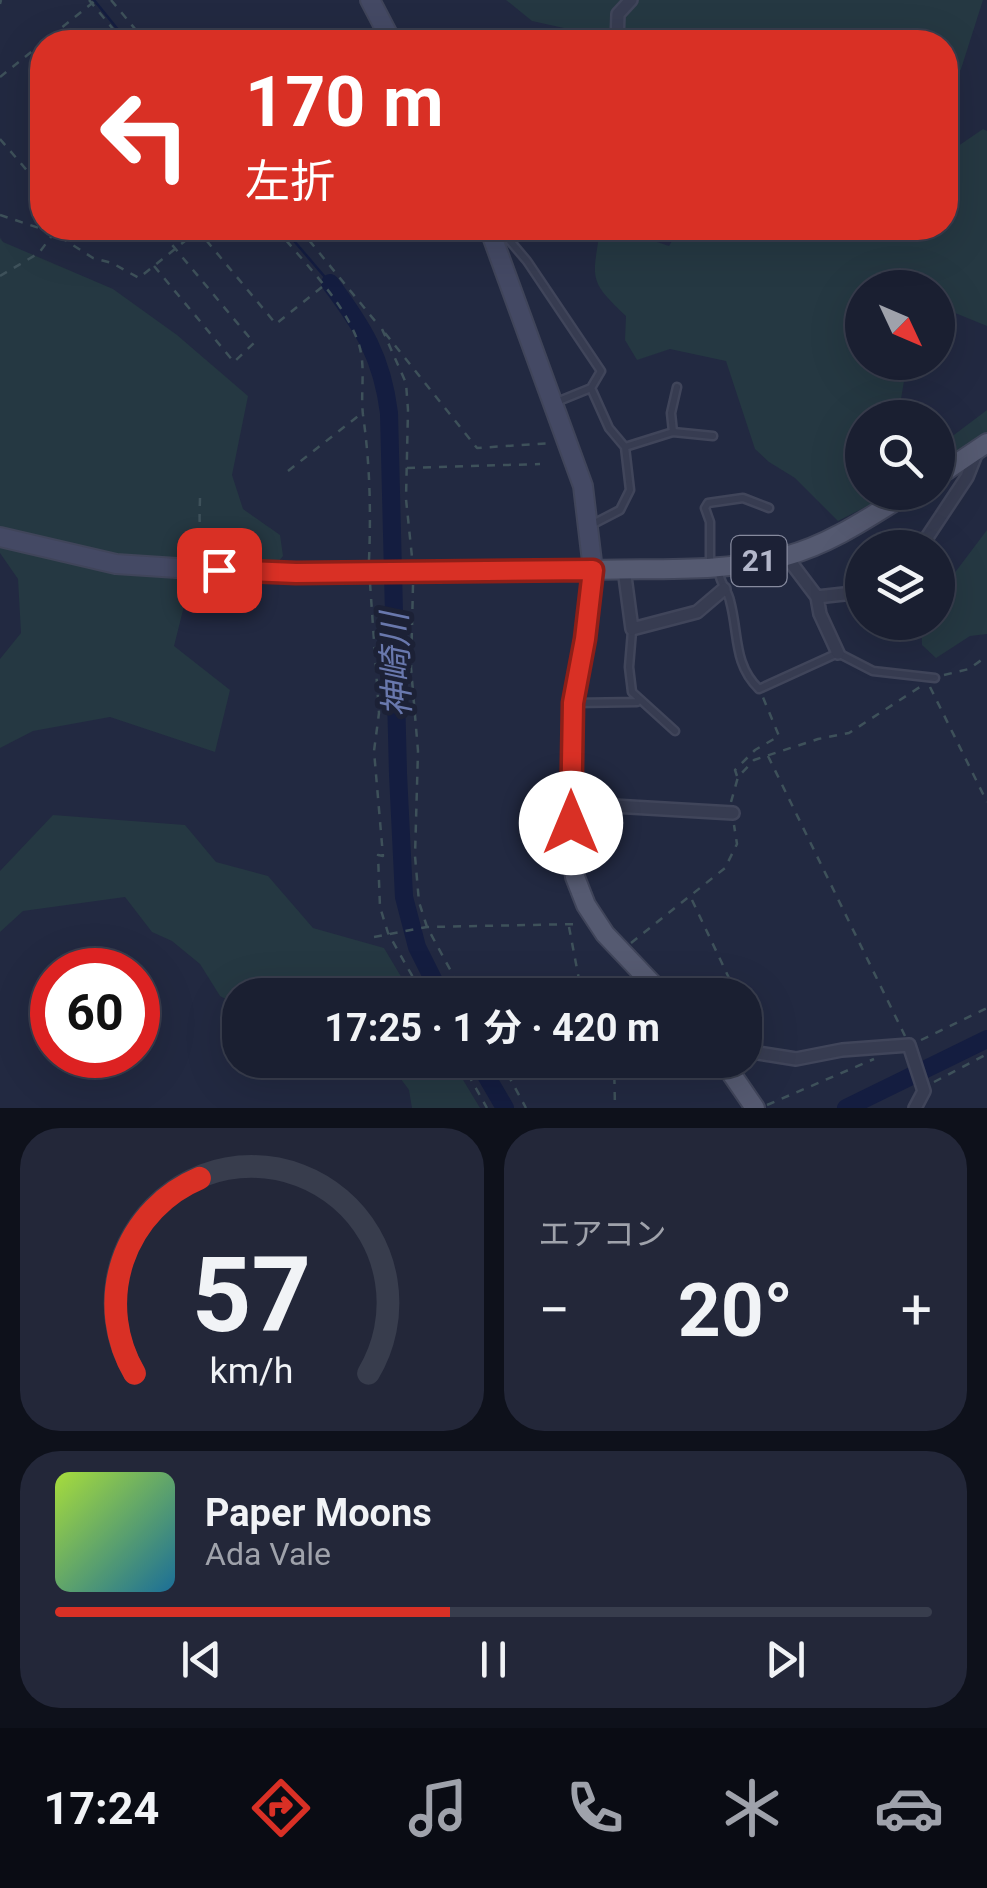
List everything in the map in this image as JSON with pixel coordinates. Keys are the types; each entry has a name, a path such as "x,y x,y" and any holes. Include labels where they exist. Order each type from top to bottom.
{"main road":[{"path":"955,465 982,448"},
{"name":"21","path":"593,570 714,566 786,556 840,534 880,510"},
{"path":"593,570 573,703 571,849 575,876 596,919 647,978"},
{"path":"736,1078 758,1108"}],"street":[{"path":"370,0 386,30"},
{"path":"612,0 618,14 617,30"},
{"path":"618,14 631,0"},
{"path":"0,537 116,564 253,573 593,570 583,486 493,240"},
{"path":"932,530 982,448"},
{"path":"786,556 817,597 820,614 838,653"},
{"path":"624,569 632,630 696,612 724,588"},
{"path":"817,597 845,594"},
{"path":"571,797 596,805 732,813"},
{"path":"762,1055 796,1060 842,1050 907,1048 924,1091 915,1108"}],"lane":[{"path":"509,240 601,371 591,388 552,403"},
{"path":"673,432 671,413 677,387"},
{"path":"590,526 608,518 627,502 630,480 625,446 609,428 591,388"},
{"path":"625,446 673,432 713,436"},
{"path":"769,508 743,498 708,503 705,508 714,566 730,597 739,662 760,690 838,653 874,671 935,678"},
{"path":"632,630 632,692 675,731"},
{"path":"573,703 639,702"}],"path":[{"path":"111,0 136,30"},
{"path":"56,30 92,1 115,30"},
{"path":"0,76 30,52"},
{"path":"0,139 30,174"},
{"path":"0,216 30,225"},
{"path":"0,276 40,252 49,240"},
{"path":"65,240 93,258 139,278 185,240"},
{"path":"154,266 234,362 254,343 168,240"},
{"path":"208,240 276,324 323,286"},
{"path":"286,240 323,286 359,344 370,462 369,573 379,712 374,751 383,856 378,856 380,907 388,933 413,978"},
{"path":"309,240 477,448 568,442"},
{"path":"382,329 406,383 419,902 427,927 455,978"},
{"path":"288,470 363,412"},
{"path":"407,468 540,464"},
{"path":"200,498 199,530 204,540 232,556"},
{"path":"935,678 969,669 987,656"},
{"path":"620,950 726,868 737,844 731,800 738,777 754,760 849,733 928,682 987,802"},
{"path":"738,777 735,770 754,750 779,736 760,690"},
{"path":"768,754 907,1048"},
{"path":"691,898 729,978"},
{"path":"374,937 427,927 569,926 596,919"},
{"path":"569,926 579,978"},
{"path":"758,1108 907,1048 987,1008"},
{"path":"762,1046 767,1056"},
{"path":"923,1087 987,1054"},
{"path":"470,1078 487,1108"},
{"path":"510,1078 526,1108"},
{"path":"615,1078 616,1108"}],"shaded area":[{"path":"506,0 983,0 958,74 958,30 573,30 532,21"},
{"path":"983,129 987,131 987,326 955,313 955,270 845,270 845,380 904,380 901,400 845,400 845,510 860,510 838,521 795,478 755,449 726,361 670,349 637,360 625,340 626,316 599,287 595,270 598,240 651,240 669,246 673,240 958,240 958,146"},
{"path":"0,238 113,289 177,335 248,396 232,475 243,509 280,535 283,556 271,570 230,572 185,602 174,646 230,690 215,752 110,717 33,731 0,748 0,659 21,633 18,579 0,553"},
{"path":"987,410 987,435 955,455 955,434"},
{"path":"987,530 987,634 970,636 936,658 922,640 955,640 955,572"},
{"path":"53,815 185,825 216,862 268,876 313,928 384,948 402,978 222,978 222,997 200,964 172,941 152,932 125,897 23,911 0,932 0,871"},
{"path":"400,1078 462,1078 480,1108 412,1108 409,1090"}],"waterway":[{"path":"94,0 118,30"},
{"path":"293,240 330,283"},
{"name":"神崎川","path":"330,283 369,344 389,413 404,897 417,947 432,978"},
{"name":"神崎川","path":"846,1108 987,1039"},
{"name":"神崎川","path":"488,1078 505,1108"}],"route":[{"path":"219,570 296,573 593,570 573,703 571,823"}]}
